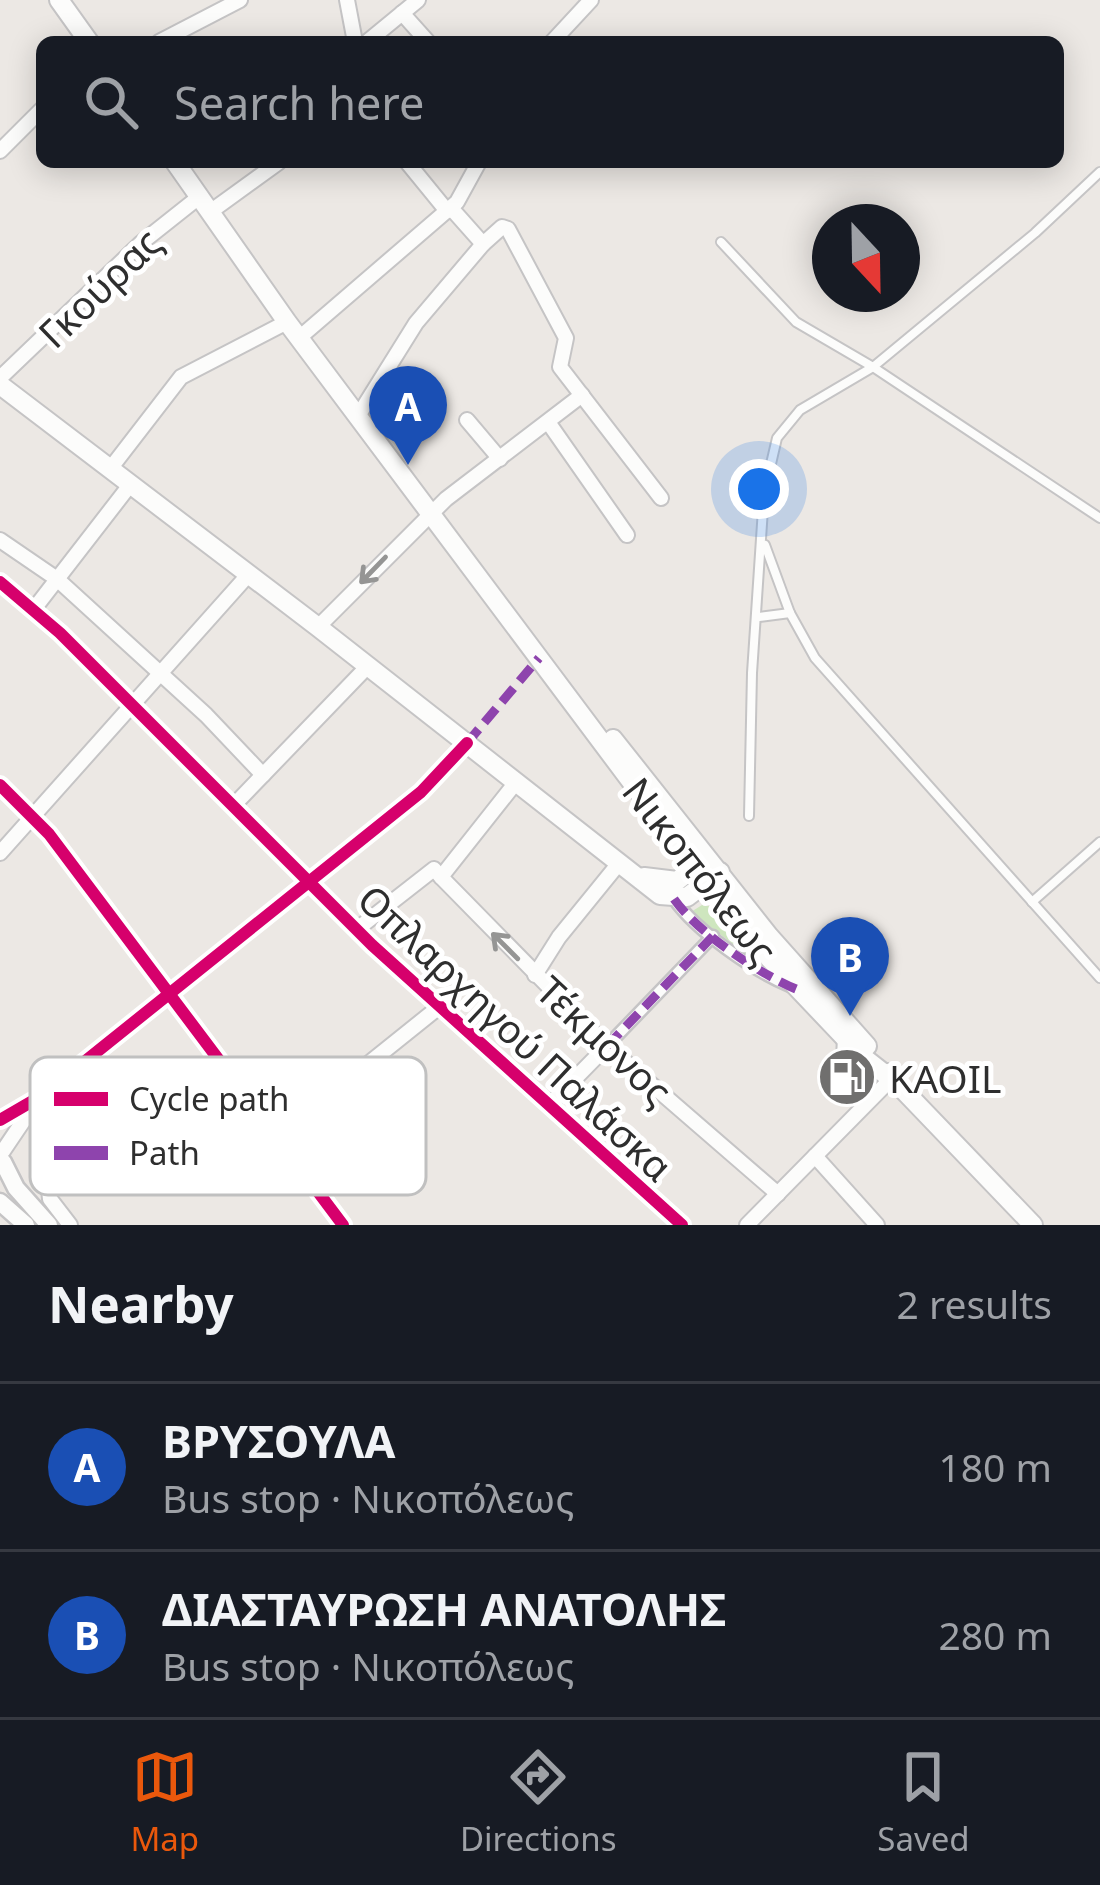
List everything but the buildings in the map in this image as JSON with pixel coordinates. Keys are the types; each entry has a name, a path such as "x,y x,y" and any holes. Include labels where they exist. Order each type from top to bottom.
{"main road":[{"path":"58,0 85,36"},
{"name":"Νικοπόλεως","path":"179,168 286,322 682,848 708,869 884,1075"},
{"path":"0,382 643,877 660,896 674,899 696,893 708,869"},
{"name":"Νικοπόλεως","path":"573,701 606,731 796,989 1033,1225"},
{"path":"643,877 673,872 682,848"},
{"path":"643,877 670,883 708,869"}],"street":[{"path":"171,36 240,0"},
{"path":"347,0 355,36"},
{"path":"374,36 418,0"},
{"path":"556,36 581,3"},
{"path":"402,13 423,36"},
{"path":"0,151 36,116"},
{"name":"Γκούρας","path":"0,382 141,243 268,168"},
{"path":"412,168 483,244"},
{"path":"299,338 449,209 474,168"},
{"path":"358,416 405,339 502,227 508,230 566,338 558,361 661,498"},
{"path":"110,469 181,376 286,322"},
{"path":"318,627 429,514 581,395"},
{"path":"467,420 500,459"},
{"path":"548,422 627,535"},
{"path":"34,609 130,484"},
{"path":"0,540 57,579 263,776"},
{"path":"0,853 248,574"},
{"name":"Οπλαρχηγού Παλάσκα","path":"0,582 134,705 356,930 682,1225"},
{"path":"234,805 368,666"},
{"path":"91,1057 421,792 467,743"},
{"path":"356,930 434,869 441,878 517,782"},
{"path":"0,785 34,817 216,1057"},
{"path":"536,975 559,937 620,862"},
{"name":"Τέκμονος","path":"441,878 607,1046 778,1194"},
{"path":"674,899 686,917 774,980 796,989"},
{"path":"549,1105 713,936"},
{"path":"377,1057 439,1007"},
{"path":"757,1222 884,1075"},
{"path":"0,1120 30,1103"},
{"path":"30,1114 2,1155 16,1188 49,1225"},
{"path":"815,1156 877,1225"},
{"path":"50,1195 70,1225"},
{"path":"321,1195 344,1225"},
{"path":"0,1202 26,1225"}],"lane":[{"path":"749,816 752,673 768,466 783,428 808,404 873,368 1035,233 1100,172"},
{"path":"721,242 796,322 1100,518"},
{"path":"764,544 790,613 822,668 1100,978"},
{"path":"758,616 790,613"},
{"path":"1032,902 1100,842"}],"green space":[{"path":"702,905 714,907 764,968 691,912"}],"marked path":[{"path":"467,743 539,658"},
{"path":"674,899 730,951 796,989"},
{"path":"607,1046 713,936"}],"cycle path":[{"path":"0,582 60,633 372,945 682,1225"},
{"path":"90,1057 421,792 467,743"},
{"path":"0,785 49,834 217,1057"},
{"path":"0,1120 30,1103"},
{"path":"320,1195 343,1225"}],"place":[{"name":"ΒΡΥΣΟΥΛΑ","path":"408,465"},
{"name":"ΔΙΑΣΤΑΥΡΩΣΗ ΑΝΑΤΟΛΗΣ","path":"850,1016"},
{"name":"KAOIL","path":"847,1077"}]}
